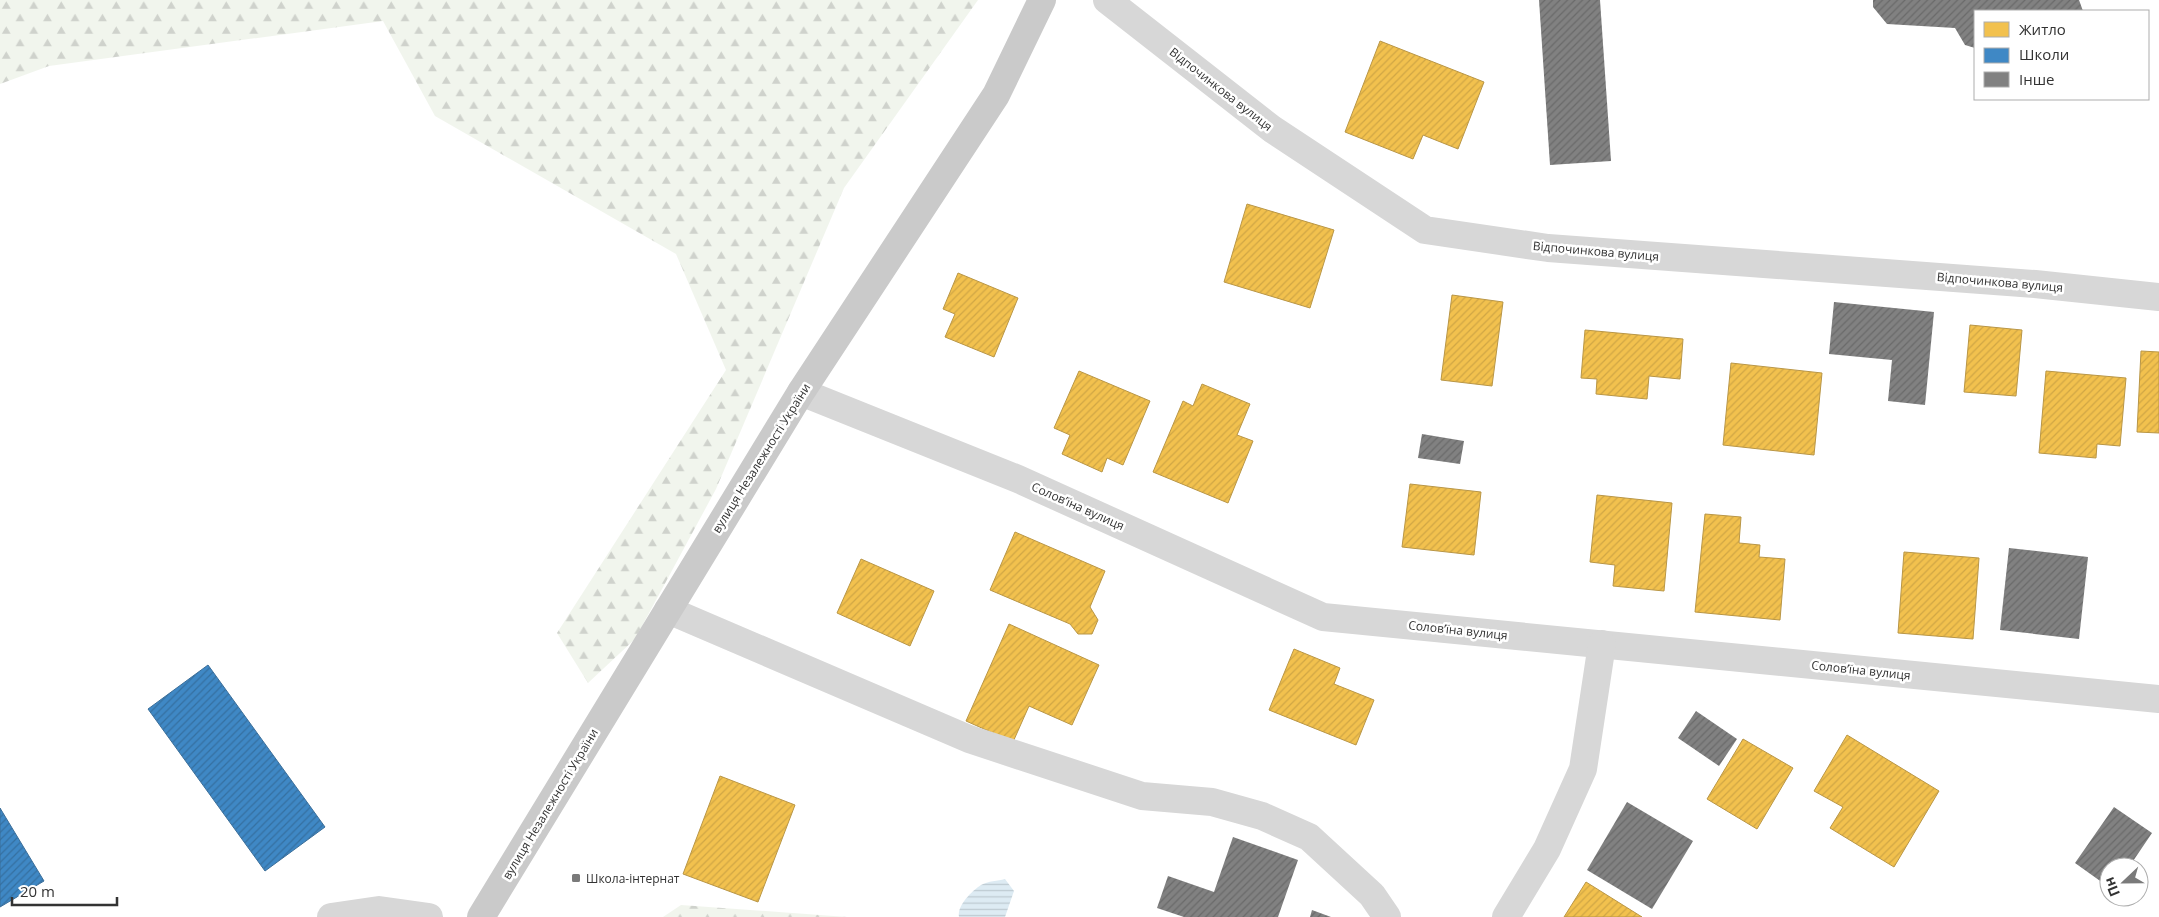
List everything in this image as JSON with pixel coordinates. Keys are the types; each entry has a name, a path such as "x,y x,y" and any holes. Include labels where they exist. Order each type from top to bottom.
{"main road":[{"name":"вулиця Незалежності України","path":"481,917 802,392 996,95 1042,0"}],"street":[{"name":"Відпочинкова вулиця","path":"1107,0 1272,129 1425,230 1548,248 2035,284 2159,296"},
{"name":"Соловʼїна вулиця","path":"802,392 1018,479 1323,617 2159,699"},
{"path":"668,610 969,739 1142,796 1212,802 1262,816 1309,836 1372,896 1387,917"},
{"path":"1506,917 1546,849 1583,770 1602,644"},
{"path":"331,917 380,910 429,917"}],"green space":[{"path":"0,0 978,0 844,188 716,489 635,639 588,683 557,633 726,370 676,254 435,116 383,21 49,66 0,84"},
{"path":"681,905 847,917 663,917"}],"shaded area":[{"path":"1005,879 1014,891 1005,917 959,917 960,908 963,903 977,888 987,883"}],"building: Житло":[{"path":"1380,41 1484,82 1458,149 1423,135 1413,159 1345,132"},
{"path":"1247,204 1334,230 1310,308 1224,282"},
{"path":"958,273 1018,298 994,357 945,337 955,314 943,309"},
{"path":"1452,295 1503,302 1492,386 1441,380"},
{"path":"1970,325 2022,330 2016,396 1964,392"},
{"path":"1585,330 1683,339 1680,379 1649,376 1647,399 1596,394 1597,379 1581,378"},
{"path":"2141,351 2159,352 2159,433 2137,432"},
{"path":"1731,363 1822,373 1814,455 1723,445"},
{"path":"1079,371 1150,401 1123,465 1107,458 1102,472 1062,454 1070,435 1054,428"},
{"path":"2046,371 2126,378 2120,446 2097,444 2096,458 2039,453"},
{"path":"1202,384 1250,404 1237,435 1253,441 1228,503 1153,472 1183,401 1193,406"},
{"path":"1410,484 1481,492 1474,555 1402,547"},
{"path":"1597,495 1672,503 1664,591 1613,586 1615,565 1590,562"},
{"path":"1705,514 1741,517 1739,543 1760,545 1759,557 1785,559 1780,620 1695,612"},
{"path":"1015,532 1105,571 1090,607 1098,620 1092,634 1078,634 1070,624 990,590"},
{"path":"1904,552 1979,558 1973,639 1898,633"},
{"path":"861,559 934,591 910,646 837,613"},
{"path":"1009,624 1099,665 1072,725 1029,706 1013,742 966,721"},
{"path":"1294,649 1340,668 1334,684 1374,700 1356,745 1269,710"},
{"path":"1847,735 1939,791 1894,867 1830,828 1843,807 1814,791"},
{"path":"1743,739 1793,768 1757,829 1707,799"},
{"path":"720,776 795,805 758,902 683,874"},
{"path":"1586,882 1642,917 1564,917"}],"building: Школи":[{"path":"208,665 325,827 265,871 148,709"},
{"path":"0,808 44,881 0,907"}],"building: Інше":[{"path":"1539,0 1600,0 1611,161 1550,165"},
{"path":"1873,0 2079,0 2083,10 1974,10 1974,48 1965,45 1955,28 1887,24 1873,7"},
{"path":"1834,302 1934,312 1925,405 1888,401 1892,360 1829,354"},
{"path":"1422,434 1464,441 1460,464 1418,458"},
{"path":"2009,548 2088,557 2079,639 2000,630"},
{"path":"1696,711 1737,739 1719,766 1678,738"},
{"path":"1627,802 1693,841 1652,909 1587,870"},
{"path":"2114,807 2152,833 2136,857 2099,857 2099,880 2075,863"},
{"path":"1233,837 1298,860 1278,917 1184,917 1157,908 1168,876 1214,892"},
{"path":"1312,910 1331,917 1310,917"}],"place":[{"name":"Школа-інтернат","path":"576,878"}]}
